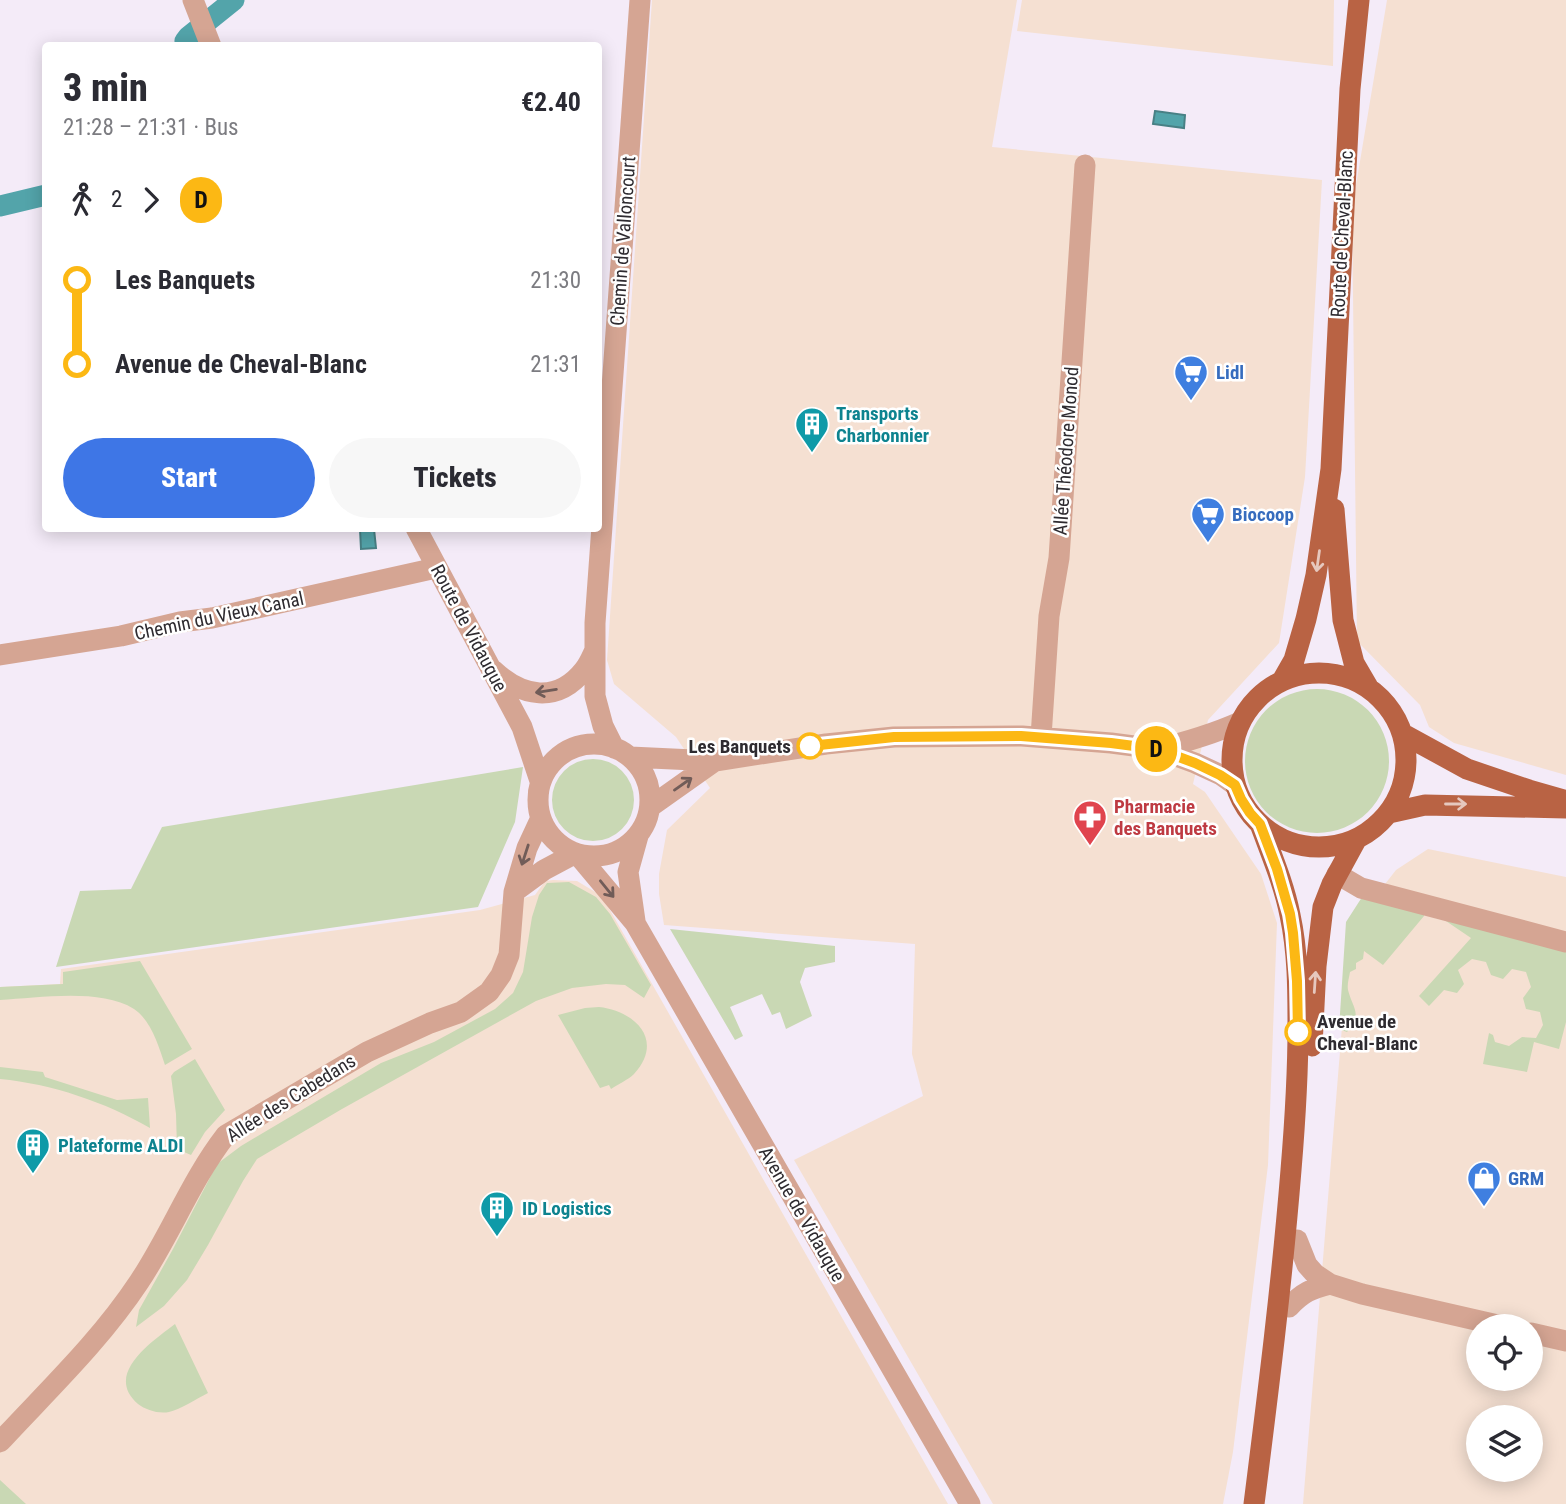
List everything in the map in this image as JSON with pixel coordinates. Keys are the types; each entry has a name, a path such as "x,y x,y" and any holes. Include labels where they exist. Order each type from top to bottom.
{"main road":[{"name":"Route de Cheval-Blanc","path":"1331,469 1350,89 1359,0"},
{"path":"1282,681 1294,660 1306,619 1316,575 1331,469"},
{"path":"1331,469 1343,620 1354,663 1368,687"},
{"path":"1326,673 1348,677 1368,687 1389,708 1403,734 1406,767 1398,799 1374,828 1356,839 1336,846 1296,844 1277,836 1250,813 1235,785 1233,743 1240,722 1265,691 1282,681 1303,674 1326,673"},
{"path":"1403,734 1466,769 1566,801"},
{"path":"1389,813 1425,805 1566,808"},
{"path":"1254,1504 1281,1284 1295,1131 1298,1059 1297,975 1290,914 1260,824"},
{"path":"1264,1504 1297,1240 1316,966 1323,907 1356,839"}],"street":[{"path":"193,0 209,42"},
{"name":"Chemin de Valloncourt","path":"602,526 640,0"},
{"name":"Allée Théodore Monod","path":"1041,737 1049,616 1059,548 1085,165"},
{"name":"Route de Vidauque","path":"418,532 522,727 540,781"},
{"name":"Chemin de Valloncourt","path":"602,532 596,609 595,696 603,726 622,752"},
{"name":"Chemin du Vieux Canal","path":"0,655 212,618 436,568"},
{"path":"488,665 517,688 534,693 549,693 569,684 584,670 595,650"},
{"name":"Chemin de Valloncourt","path":"571,748 583,736 595,696"},
{"path":"1157,749 1185,743 1240,722"},
{"path":"522,727 541,741 571,748"},
{"path":"622,752 647,779 650,807 646,822 638,836 621,850 600,857 576,855 553,841 540,820 537,800 540,781 555,758 571,748 595,744 622,752 715,761 894,737 1041,737 1157,749 1195,763 1235,785"},
{"path":"650,807 715,761"},
{"name":"Allée des Cabedans","path":"0,1442 109,1324 126,1301 142,1279 210,1156 226,1135 367,1052 461,1012 489,992 501,975 509,955 514,892 527,848 540,820"},
{"name":"Avenue de Vidauque","path":"635,923 628,872 638,836"},
{"path":"514,892 544,870 576,855"},
{"name":"Avenue de Vidauque","path":"576,855 635,923 970,1504"},
{"path":"1337,874 1362,888 1566,942"},
{"path":"1297,1240 1307,1265 1330,1284 1466,1318"},
{"path":"1289,1307 1299,1296 1311,1289 1330,1284"},
{"path":"1543,1336 1566,1341"}],"shaded area":[{"path":"652,0 1017,0 992,147 1322,180 1305,477 1279,643 1208,720 1193,784 1205,792 1261,874 1277,923 1268,1165 1233,1452 1223,1504 993,1504 794,1160 923,1096 912,1054 915,944 664,925 659,874 667,830 710,788 676,737 614,684 607,660"},
{"path":"1022,0 1334,0 1333,66 1017,31"},
{"path":"1387,0 1566,0 1566,775 1454,743 1429,727 1420,705 1357,641 1352,209"},
{"path":"1428,849 1566,877 1566,1504 1303,1504 1350,929 1396,870"},
{"path":"545,881 577,881 602,896 948,1504 0,1504 0,987 60,984 61,969 480,910 535,895"}],"green space":[{"path":"1317,689 1345,694 1368,710 1384,733 1389,761 1384,789 1368,812 1345,828 1317,833 1289,828 1266,812 1250,789 1245,761 1250,733 1266,710 1289,694"},
{"path":"593,759 609,762 622,771 631,784 634,800 631,816 622,829 609,838 593,841 577,838 564,829 555,816 552,800 555,784 564,771 577,762"},
{"path":"523,767 515,822 478,907 56,967 80,891 131,889 162,827"},
{"path":"569,882 596,897 610,914 651,985 644,998 625,985 606,984 572,988 536,1001 257,1159 187,1280 164,1306 136,1327 139,1310 217,1164 241,1146 381,1063 434,1042 495,1009 513,993 523,972 532,917 539,895 547,883"},
{"path":"1364,894 1424,911 1424,916 1383,965 1364,951 1363,959 1356,963 1356,969 1350,972 1348,990 1356,1016 1347,1032 1339,1029 1346,922"},
{"path":"1440,917 1566,946 1566,1022 1559,1049 1534,1042 1527,1072 1483,1064 1489,1033 1493,1035 1495,1042 1509,1046 1522,1037 1536,1038 1543,1025 1540,1012 1526,1009 1523,998 1531,987 1526,972 1512,969 1503,979 1491,975 1486,962 1472,959 1458,970 1464,984 1457,993 1444,990 1429,1006 1419,996 1471,938"},
{"path":"670,929 835,946 835,962 805,968 800,982 812,1016 786,1029 780,1012 772,1015 762,994 730,1007 743,1036 735,1040"},
{"path":"140,961 192,1049 165,1065 154,1034 145,1020 134,1009 120,1003 87,996 0,1000 0,987 63,984 63,972"},
{"path":"599,1007 624,1014 642,1029 646,1039 647,1050 643,1062 632,1076 611,1089 609,1085 600,1088 558,1015"},
{"path":"195,1059 225,1110 205,1132 191,1155 177,1149 171,1076"},
{"path":"0,1067 43,1072 45,1077 117,1100 148,1098 150,1128 115,1110 78,1096 39,1085 0,1079"},
{"path":"175,1324 208,1393 173,1411 152,1411 138,1404 129,1393 126,1381 135,1359"},
{"path":"0,1480 26,1504 0,1504"}],"water":[{"path":"1155,111 1185,115 1184,128 1153,124"},
{"path":"360,532 374,532 376,548 361,549"}],"waterway":[{"path":"185,42 234,0"},
{"path":"0,206 42,196"}],"bus line":[{"name":"D","path":"810,746 894,737 1021,736 1157,749 1220,775 1235,785 1241,799 1260,824 1277,869 1293,933 1298,1032"}],"place":[{"name":"Lidl","path":"1191,402"},
{"name":"Transports Charbonnier","path":"812,454"},
{"name":"Biocoop","path":"1208,544"},
{"name":"Les Banquets","path":"810,746"},
{"name":"Pharmacie des Banquets","path":"1090,847"},
{"name":"Avenue de Cheval-Blanc","path":"1298,1032"},
{"name":"Plateforme ALDI","path":"33,1175"},
{"name":"GRM","path":"1484,1208"},
{"name":"ID Logistics","path":"497,1238"}]}
